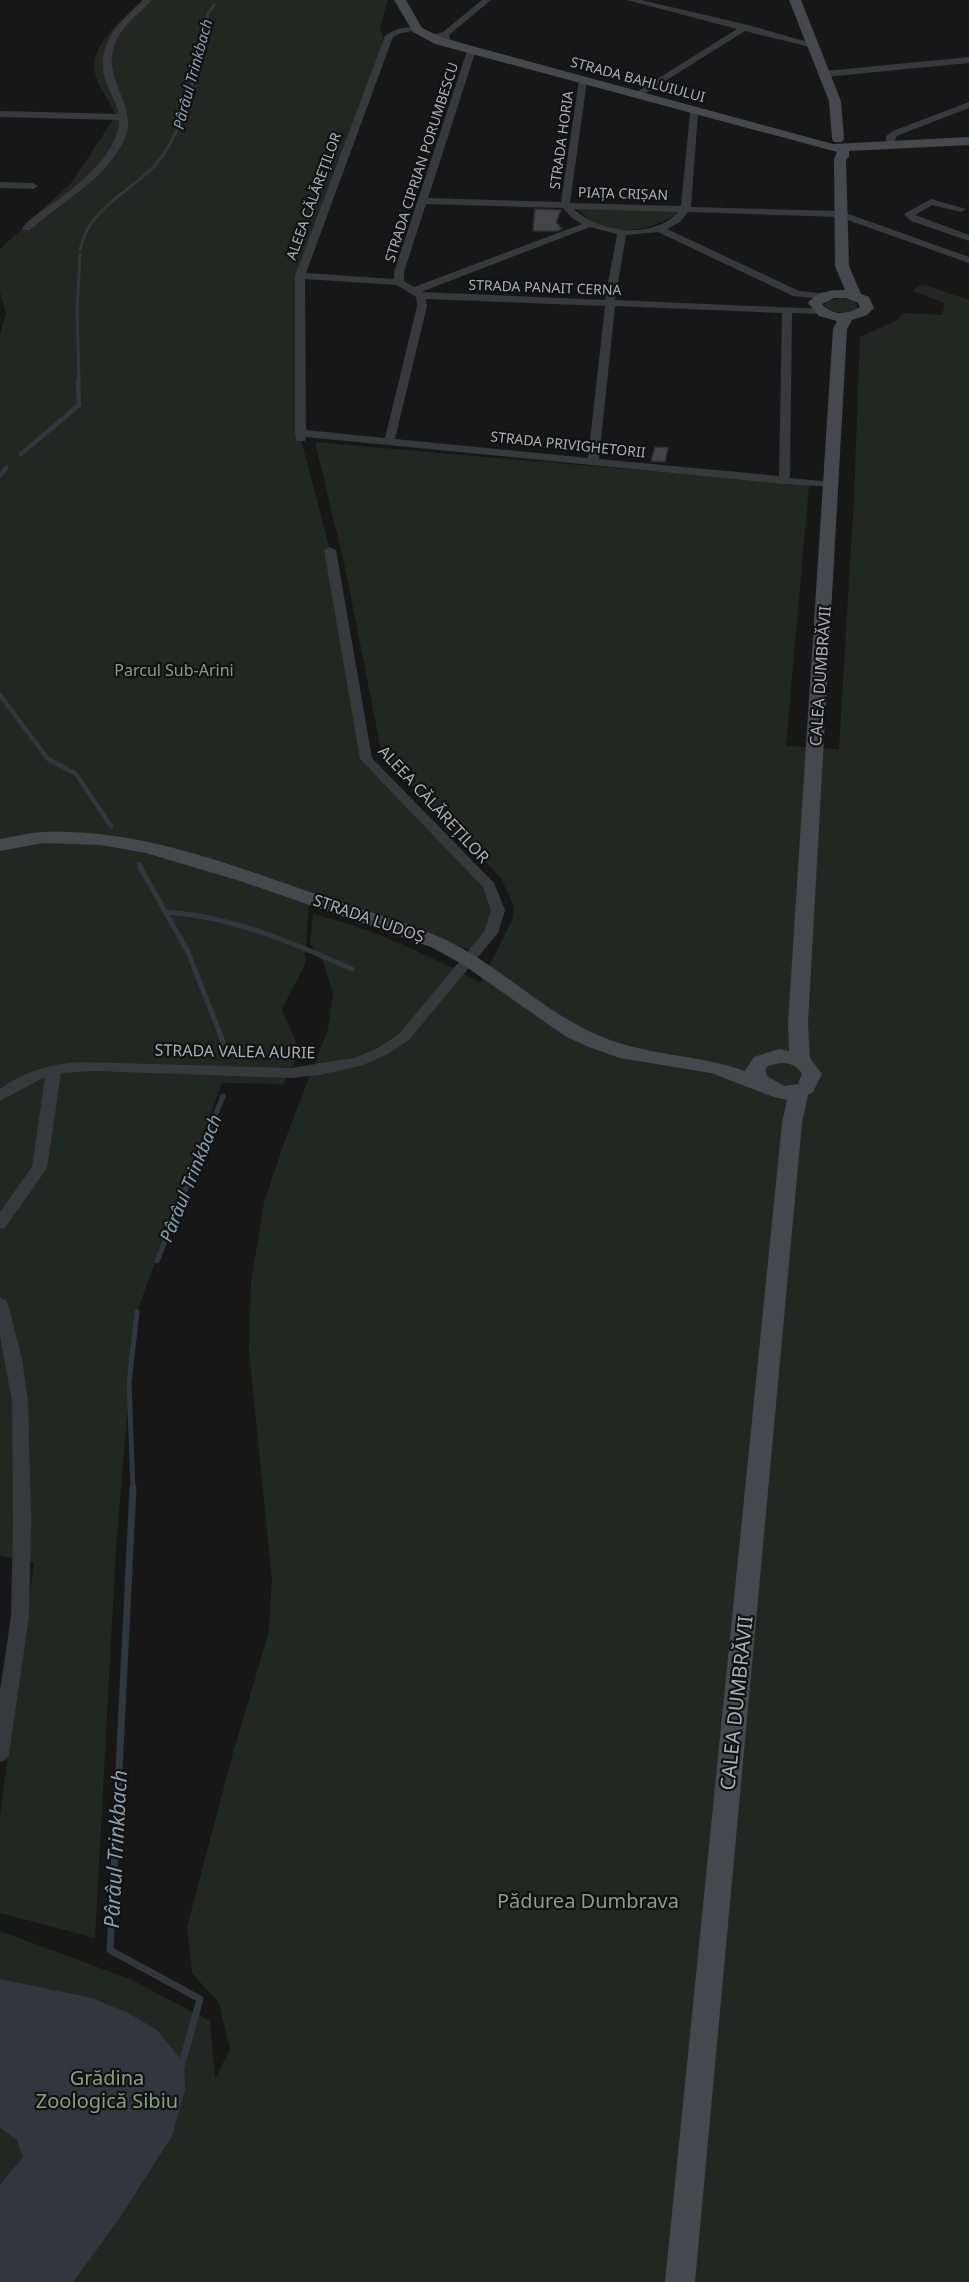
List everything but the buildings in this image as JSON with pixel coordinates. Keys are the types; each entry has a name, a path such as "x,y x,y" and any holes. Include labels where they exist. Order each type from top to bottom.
{"main road":[{"path":"400,0 420,32"},
{"name":"CALEA DUMBRĂVII","path":"795,0 837,106 842,266 855,296 864,300 867,308 859,315 819,309"},
{"name":"STRADA BAHLUIULUI","path":"420,32 472,50 796,137 839,146 969,141"},
{"name":"CALEA DUMBRĂVII","path":"680,2282 792,1124 798,1091 809,1084 812,1074 800,1060 798,1023 832,486 819,309 842,266"},
{"path":"819,309 855,296"},
{"name":"STRADA LUDOȘ","path":"0,845 59,836 100,839 149,848 247,877 418,934 469,960 572,1031 593,1041 620,1051 715,1067 768,1073"},
{"name":"CALEA DUMBRĂVII","path":"768,1073 798,1023"},
{"path":"768,1073 800,1060"},
{"path":"768,1073 798,1091"},
{"path":"768,1073 792,1124"}],"street":[{"path":"27,228 43,213 73,194 114,149 121,138 124,110 108,77 105,63 108,51 120,28 148,0"},
{"path":"420,32 445,34 487,0"},
{"path":"632,0 658,3 814,45"},
{"path":"638,95 745,27"},
{"name":"ALEEA CĂLĂREȚILOR","path":"300,436 300,276 388,36 399,31 420,32"},
{"path":"445,34 446,40 472,50"},
{"name":"STRADA CIPRIAN PORUMBESCU","path":"399,282 399,272 472,50"},
{"path":"825,74 969,60"},
{"name":"STRADA HORIA","path":"566,205 583,80"},
{"path":"891,144 891,136 896,133 969,105"},
{"path":"691,109 694,113 686,208 840,214 969,260"},
{"path":"0,114 124,117"},
{"path":"0,185 33,186"},
{"path":"422,201 566,205"},
{"path":"966,208 931,202 909,214 914,219 969,238"},
{"name":"PIAȚA CRIȘAN","path":"566,205 686,208"},
{"name":"PIAȚA CRIȘAN","path":"566,205 573,214 588,225 622,232 658,228 677,220 686,208"},
{"path":"389,442 422,306 418,293 588,225"},
{"path":"658,228 797,294 819,309"},
{"path":"593,462 610,302 622,232"},
{"name":"STRADA PANAIT CERNA","path":"300,276 399,282 418,293 819,309"},
{"path":"797,294 819,309"},
{"name":"CALEA DUMBRĂVII","path":"784,481 819,309"},
{"name":"STRADA PRIVIGHETORII","path":"300,436 389,442 832,486"},
{"name":"ALEEA CĂLĂREȚILOR","path":"330,550 366,759 484,880 497,902 497,920 491,933 469,960"},
{"name":"STRADA VALEA AURIE","path":"0,1096 23,1080 54,1069 93,1066 291,1072 320,1070 358,1062 394,1046 404,1037 469,960"},
{"path":"0,1224 39,1168 54,1069"},
{"path":"0,1304 14,1359 20,1401 22,1522 21,1616 0,1754"}],"green space":[{"name":"Parcul Sub-Arini","path":"143,0 388,0 380,27 385,44 300,276 301,439 330,550 363,752 484,880 498,910 473,951 309,897 305,964 282,1009 300,1052 283,1084 222,1083 135,1317 116,1549 95,1938 0,1913 0,1815 34,1563 0,1556 0,334 6,313 0,292 0,249 72,182 116,115 96,77 94,65 96,54 117,24"},
{"path":"576,207 680,210 672,217 651,226 615,229 594,223"},
{"name":"Pădurea Dumbrava","path":"922,284 969,300 969,2282 0,2282 0,1931 132,1980 210,2021 215,2079 230,2049 219,2003 192,1973 187,1927 234,1749 268,1635 272,1581 249,1351 251,1283 264,1202 285,1140 328,1029 333,994 322,959 310,944 313,914 399,943 481,983 513,918 514,907 501,878 382,755 345,567 315,442 809,485 786,746 839,749 854,498 860,337 898,320 902,313 942,315 945,303 912,291"},
{"path":"840,298 853,301 857,305 856,309 840,312 832,311 825,306 826,302"}],"shaded area":[{"name":"Grădina Zoologică Sibiu","path":"0,1979 92,1998 128,2013 157,2030 184,2063 185,2090 172,2136 119,2219 73,2282 0,2282 0,2185 23,2157 16,2139 0,2128"}],"waterway":[{"name":"Pârâul Trinkbach","path":"80,250 93,220 153,167 172,139 186,105 208,14 214,5"},
{"name":"Pârâul Trinkbach","path":"79,382 77,309 80,255"},
{"name":"Pârâul Trinkbach","path":"21,454 79,405 78,380"},
{"name":"Pârâul Trinkbach","path":"0,476 6,468"},
{"name":"Pârâul Trinkbach","path":"0,695 48,759 76,774 111,826"},
{"name":"Pârâul Trinkbach","path":"139,864 141,868"},
{"name":"Pârâul Trinkbach","path":"140,867 188,952 224,1044"},
{"path":"167,912 216,919 262,932 352,969"},
{"name":"Pârâul Trinkbach","path":"157,1261 223,1096"},
{"name":"Pârâul Trinkbach","path":"133,1488 129,1383 137,1312"},
{"name":"Pârâul Trinkbach","path":"133,1488 110,1950 200,1999 181,2067"}]}
